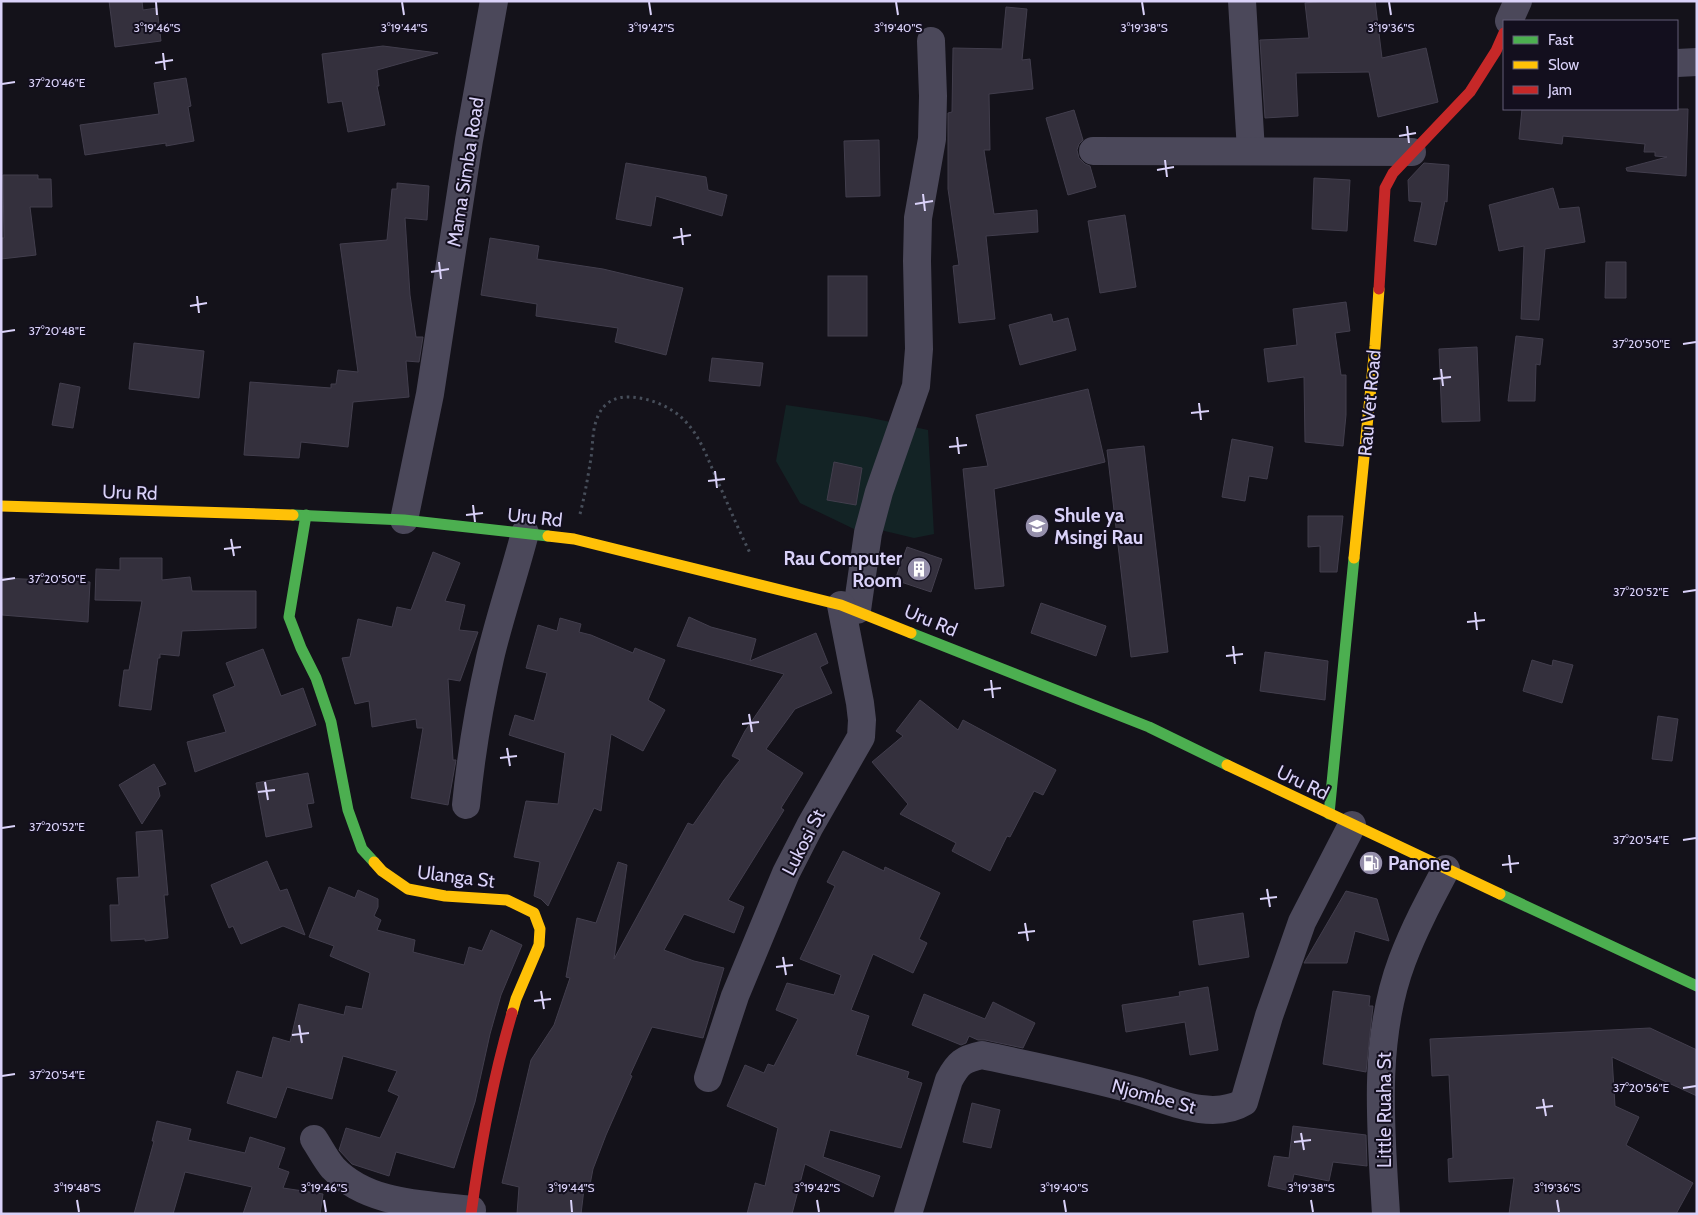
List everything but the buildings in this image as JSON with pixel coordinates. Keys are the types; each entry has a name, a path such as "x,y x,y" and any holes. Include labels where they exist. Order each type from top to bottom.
{"street":[{"name":"Mama Simba Road","path":"404,520 430,394 469,140 494,1"},
{"path":"1242,1 1251,151"},
{"path":"1509,20 1518,1"},
{"name":"Rau Vet Road","path":"1341,820 1385,188 1393,173 1412,152 1494,70 1496,51 1503,35"},
{"name":"Lukosi St","path":"708,1078 735,996 786,873 810,826 861,737 862,720 849,607 879,492 916,386 919,349 918,218 932,139 931,41"},
{"path":"1678,63 1697,62"},
{"path":"1093,151 1412,152"},
{"name":"Uru Rd","path":"1,506 306,515 404,520 574,538 849,607 1149,727 1341,820 1697,986"},
{"name":"Ulanga St","path":"306,515 294,575 289,617 301,648 316,678 331,722 348,810 362,849 382,871 408,889 424,894 507,900 534,913 540,928 539,945 518,992 505,1037 477,1167 471,1212"},
{"path":"466,804 470,765 482,692 525,533"},
{"name":"Njombe St","path":"908,1214 949,1080 955,1068 967,1058 982,1055 1126,1088 1182,1106 1201,1109 1227,1109 1236,1107 1244,1102 1270,1016 1302,922 1341,820"},
{"name":"Little Ruaha St","path":"1386,1214 1380,1082 1389,1009 1401,962 1446,869"},
{"path":"314,1139 332,1166 346,1180 361,1190 386,1198 471,1212"}],"path":[{"path":"574,538 583,503 594,425 598,415 605,405 616,398 634,397 659,403 683,418 700,442 739,532 769,587"}],"shaded area":[{"path":"786,405 867,417 928,430 934,534 914,538 868,527 854,529 800,503 776,461"}],"traffic: fast":[{"path":"293,515 404,520 548,536"},
{"path":"306,515 289,617 301,648 316,678 331,722 348,810 362,849 374,862"},
{"path":"1329,814 1354,558"},
{"path":"911,633 1149,727 1227,765"},
{"path":"1500,894 1697,986"}],"traffic: slow":[{"path":"1354,558 1379,289"},
{"path":"1,506 293,515"},
{"path":"548,536 574,539 841,605 911,633"},
{"path":"1227,765 1500,894"},
{"path":"374,862 382,871 408,889 445,896 507,900 534,913 540,929 539,945 512,1013"}],"traffic: jam":[{"path":"1379,289 1385,188 1393,173 1470,92 1496,51 1503,35"},
{"path":"471,1214 488,1113 512,1013"}],"place":[{"name":"Shule ya Msingi Rau","path":"1037,526"},
{"name":"Rau Computer Room","path":"919,569"},
{"name":"Panone","path":"1371,863"}]}
